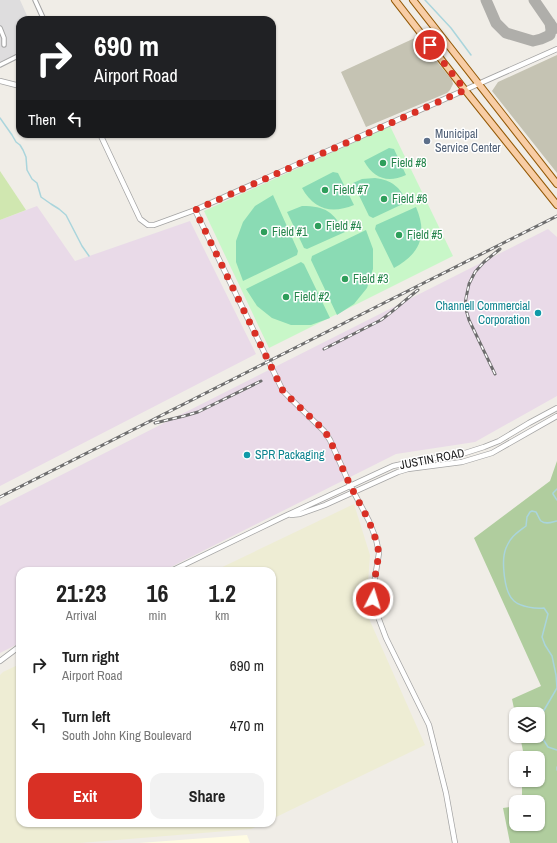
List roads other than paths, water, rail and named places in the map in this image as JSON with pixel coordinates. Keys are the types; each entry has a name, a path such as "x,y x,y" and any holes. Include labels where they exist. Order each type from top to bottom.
{"main road":[{"path":"395,0 557,205"},
{"path":"412,0 557,184"}],"street":[{"path":"35,0 42,16"},
{"path":"0,28 4,38 4,45"},
{"path":"102,138 140,220 148,225 154,225 195,210 557,49"},
{"path":"0,65 16,57"},
{"path":"0,81 16,85"},
{"path":"195,210 283,391 324,430 369,521 379,553 373,590 374,606 386,638 428,725 446,793 455,843"},
{"name":"JUSTIN ROAD","path":"179,567 283,516 393,466 462,454 484,447 499,441 557,408"},
{"name":"JUSTIN ROAD","path":"283,516 300,514 325,505 398,472 408,469 462,462 492,453 557,416"},
{"path":"421,460 422,467"},
{"path":"0,661 16,649"}],"waterway":[{"path":"425,0 451,28 471,55"},
{"path":"0,118 23,150 26,157 27,170 32,179 37,183 41,197 66,215 82,246 89,256"},
{"path":"557,489 553,493 557,500"},
{"path":"557,521 545,523 540,520 536,512 530,512 527,517 526,526 514,535 504,553 504,576 511,597 514,601 521,605 544,608 548,614 542,637 552,656 557,688 543,712 539,726 541,736 548,747 557,750"}],"railway":[{"path":"0,497 557,216"},
{"path":"495,374 469,320 465,306 469,284 475,272 484,262 500,249"},
{"path":"324,349 381,320 418,290"},
{"path":"155,423 198,412 261,381"}],"place":[{"name":"Municipal Service Center","path":"427,141"},
{"name":"Field #8","path":"383,163"},
{"name":"Field #7","path":"325,190"},
{"name":"Field #6","path":"384,199"},
{"name":"Field #4","path":"318,226"},
{"name":"Field #1","path":"264,232"},
{"name":"Field #5","path":"399,235"},
{"name":"Field #3","path":"345,279"},
{"name":"Field #2","path":"286,297"},
{"name":"Channell Commercial Corporation","path":"538,313"},
{"name":"SPR Packaging","path":"247,455"}]}
